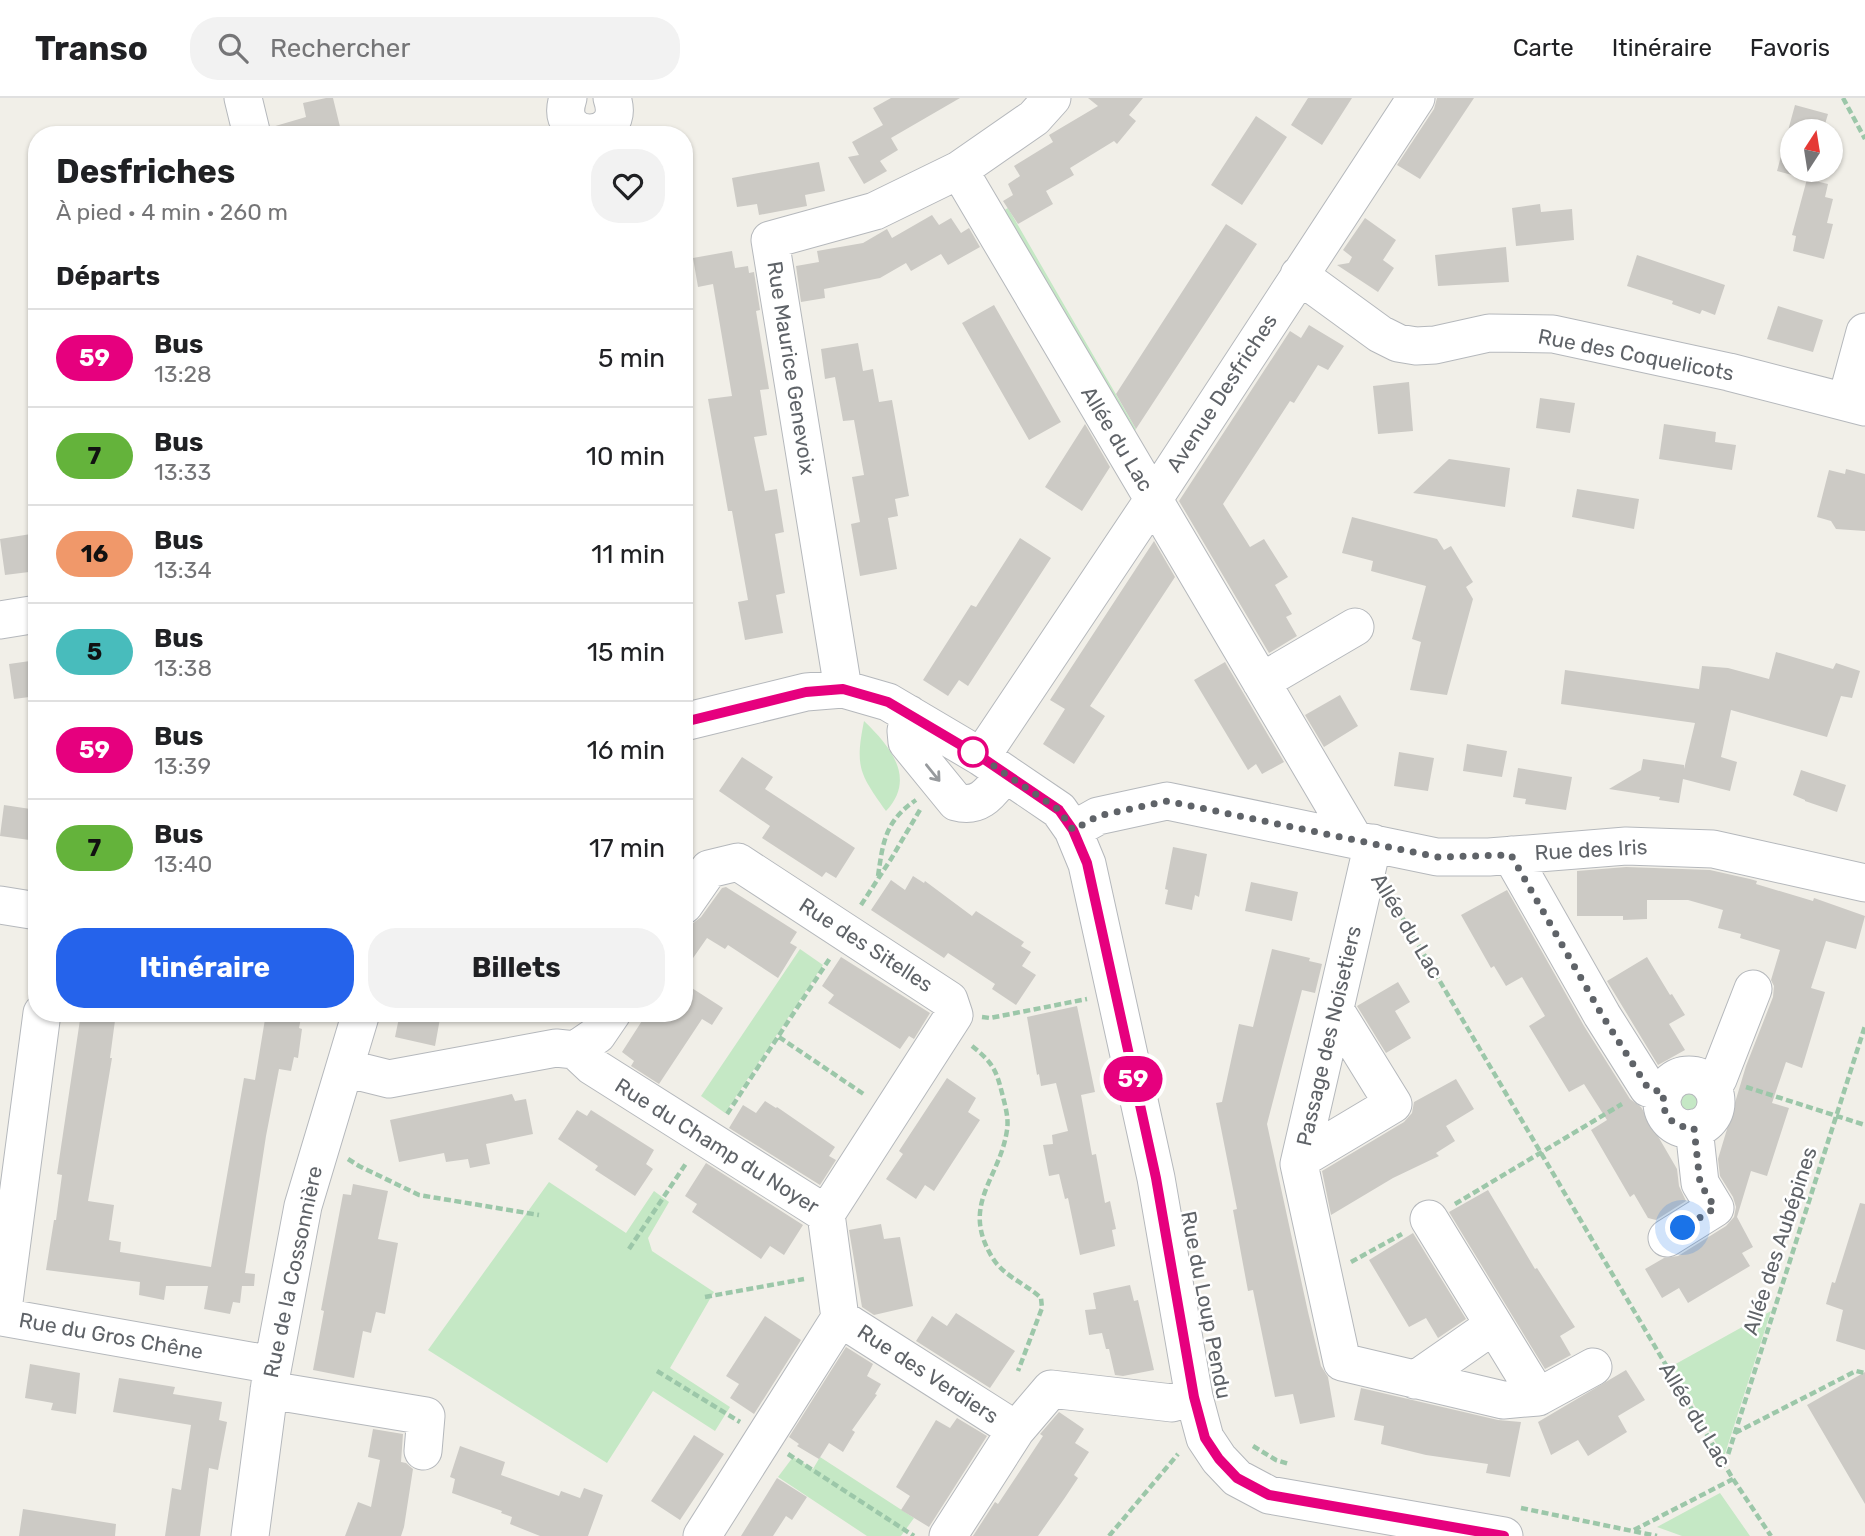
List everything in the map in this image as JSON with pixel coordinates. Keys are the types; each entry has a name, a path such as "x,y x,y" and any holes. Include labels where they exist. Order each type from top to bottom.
{"street":[{"path":"243,98 250,126"},
{"path":"568,98 566,114 572,126"},
{"path":"608,126 614,114 612,98"},
{"name":"Rue Maurice Genevoix","path":"843,689 770,240 875,211 959,170 1034,118 1052,98"},
{"name":"Avenue Desfriches","path":"934,784 956,802 968,805 979,802 993,765 1153,500 1416,98"},
{"name":"Allée du Lac","path":"959,170 1261,682 1365,848"},
{"name":"Rue des Coquelicots","path":"1299,275 1380,334 1398,343 1435,345 1489,333 1553,334 1729,372 1855,404"},
{"path":"1855,404 1865,331"},
{"path":"0,620 28,615"},
{"path":"1261,682 1355,627"},
{"name":"Rue du Loup Pendu","path":"693,720 806,692 843,689 888,702 993,765 1059,810 1073,830 1087,863 1156,1178 1194,1397 1205,1438 1219,1459 1237,1478 1269,1495 1511,1522"},
{"path":"909,714 907,742 934,784"},
{"name":"Rue des Iris","path":"1073,830 1098,816 1167,801 1365,848 1437,857 1511,855 1626,846 1713,849 1865,883"},
{"name":"Passage des Noisetiers","path":"1365,848 1335,1010 1299,1164 1342,1362 1503,1400 1538,1397 1593,1367"},
{"path":"1511,855 1602,1015 1656,1090 1669,1119 1684,1128 1703,1125 1714,1111 1714,1082 1735,1040 1752,989"},
{"name":"Rue des Sitelles","path":"693,892 709,869 738,862 950,1000 954,1015"},
{"path":"0,905 28,910"},
{"path":"1301,1159 1393,1104 1335,1010"},
{"path":"826,1214 954,1015"},
{"name":"Rue du Gros Chêne","path":"41,1022 2,1317 271,1378"},
{"name":"Rue de la Cossonnière","path":"250,1536 271,1378 303,1206 358,1022"},
{"path":"345,1068 389,1079 556,1048 575,1050 597,1035 606,1022"},
{"name":"Rue du Champ du Noyer","path":"575,1050 592,1066 826,1214 840,1318"},
{"path":"1656,1090 1689,1075 1714,1082"},
{"path":"1667,1238 1715,1208 1700,1183 1694,1128"},
{"path":"1429,1219 1538,1397"},
{"path":"702,1536 840,1318"},
{"name":"Rue des Verdiers","path":"840,1318 1016,1430 948,1536"},
{"path":"1415,1380 1494,1325"},
{"path":"271,1378 426,1416 423,1451"},
{"path":"1016,1430 1051,1389 1172,1403 1194,1397"}],"path":[{"path":"1843,98 1865,139"},
{"path":"629,1249 779,1037 934,784"},
{"path":"877,881 883,841 900,811 934,784"},
{"name":"Allée du Lac","path":"1365,848 1539,1153 1733,1479 1771,1536"},
{"path":"954,1015 990,1018 1114,994"},
{"path":"954,1015 970,1044 992,1063 998,1073 1007,1114 1008,1129 986,1185 979,1222 983,1240 992,1259 1004,1272 1041,1298 1042,1308 1038,1323 1018,1371"},
{"name":"Allée des Aubépines","path":"1725,1464 1865,1026"},
{"path":"779,1037 891,1111"},
{"path":"1714,1082 1865,1125"},
{"path":"1323,1278 1539,1153 1656,1090"},
{"path":"322,1140 359,1166 419,1195 539,1215"},
{"path":"705,1297 834,1274"},
{"path":"1735,1433 1856,1371 1865,1373"},
{"path":"1109,1536 1184,1446 1205,1438"},
{"path":"1242,1439 1276,1460 1301,1467"},
{"path":"1634,1530 1733,1479"},
{"path":"1511,1522 1634,1530 1657,1536"}],"green space":[{"path":"1008,208 1136,429 1130,438 996,215"},
{"path":"864,721 891,752 900,775 895,799 886,811 862,769 860,749"},
{"path":"800,949 823,965 725,1113 701,1096"},
{"path":"1689,1086 1700,1091 1705,1102 1700,1113 1689,1118 1678,1113 1673,1102 1678,1091"},
{"path":"549,1182 626,1233 654,1191 669,1202 648,1238 652,1251 714,1292 670,1368 730,1407 715,1431 653,1391 607,1463 428,1350"},
{"path":"1771,1311 1724,1457 1672,1366"},
{"path":"793,1457 813,1469 820,1457 914,1518 901,1536 867,1536 778,1477"},
{"path":"1720,1493 1750,1536 1682,1536 1657,1527"}],"building":[{"path":"333,98 340,126 275,126 306,117 303,103"},
{"path":"891,98 960,98 891,138 898,150 880,161 887,171 864,184 848,157 859,155 852,142 883,125 873,108"},
{"path":"1088,98 1143,98 1129,115 1136,121 1117,144 1114,141 1070,168 1074,175 1046,191 1053,204 1018,224 1003,201 1013,195 1008,184 1020,176 1014,166 1053,142 1049,135 1098,106"},
{"path":"1308,98 1352,98 1322,145 1291,125"},
{"path":"1437,98 1474,98 1420,179 1397,165 1434,109"},
{"path":"1795,105 1828,114 1827,119 1791,119"},
{"path":"1256,116 1287,137 1242,205 1211,185"},
{"path":"819,162 825,191 805,195 807,206 759,215 757,204 737,207 732,178"},
{"path":"1806,182 1828,184 1825,197 1833,199 1827,223 1833,224 1824,259 1793,251 1796,236 1792,235"},
{"path":"1540,204 1541,212 1572,209 1574,240 1516,246 1512,208"},
{"path":"932,215 939,225 951,218 961,233 969,228 980,247 948,265 941,254 911,271 906,263 880,278 824,289 825,298 801,302 796,266 819,262 817,251 863,243 887,229 892,238"},
{"path":"1365,218 1396,240 1383,260 1394,268 1378,292 1337,265 1349,263 1352,257 1343,250"},
{"path":"1226,224 1257,244 1136,429 1116,394"},
{"path":"1506,247 1509,282 1438,286 1435,255"},
{"path":"732,251 735,268 748,266 749,273 754,272 760,310 756,311 769,389 760,390 767,435 754,437 765,491 777,489 784,532 775,534 785,593 776,595 783,633 745,640 738,602 748,600 732,511 728,511 708,399 732,396 713,284 698,287 693,258"},
{"path":"1637,255 1725,285 1715,315 1702,310 1700,314 1672,304 1673,301 1627,286"},
{"path":"994,305 1061,422 1029,440 962,323"},
{"path":"1778,306 1823,320 1813,352 1767,339"},
{"path":"1309,325 1344,346 1328,370 1318,365 1294,403 1290,401 1223,504 1250,547 1264,539 1288,577 1275,585 1292,614 1286,617 1297,636 1269,653 1179,501 1290,331 1301,338"},
{"path":"858,343 863,371 873,369 879,402 892,400 909,496 895,499 898,516 888,518 897,569 860,576 851,524 860,522 852,477 864,475 854,420 843,421 835,377 825,379 821,349"},
{"path":"1409,382 1413,431 1378,434 1373,386"},
{"path":"1540,398 1575,403 1570,433 1536,428"},
{"path":"1085,424 1110,467 1082,511 1045,487"},
{"path":"1664,424 1716,432 1715,442 1736,445 1732,470 1659,459"},
{"path":"1449,459 1510,468 1505,507 1413,493"},
{"path":"1846,469 1865,474 1865,531 1836,529 1831,521 1817,517 1829,470 1845,474"},
{"path":"1577,489 1639,499 1634,529 1572,517"},
{"path":"1352,517 1437,539 1444,550 1451,546 1473,582 1466,587 1473,599 1447,695 1410,690 1421,642 1412,639 1426,586 1371,571 1373,561 1342,553"},
{"path":"28,534 28,572 5,575 0,539"},
{"path":"1020,538 1051,558 968,686 959,680 948,696 923,680 971,605 976,607"},
{"path":"1154,541 1175,577 1090,706 1105,716 1074,764 1043,744 1065,709 1050,700"},
{"path":"1776,652 1833,669 1836,663 1860,671 1852,698 1841,696 1827,737 1731,710 1721,757 1737,762 1730,791 1683,779 1679,803 1659,800 1660,797 1609,789 1641,770 1643,759 1684,765 1684,769 1695,723 1561,704 1565,670 1699,689 1702,666 1728,668 1769,679"},
{"path":"28,661 28,697 14,699 9,664"},
{"path":"1225,662 1284,762 1262,774 1256,764 1248,770 1194,680"},
{"path":"1340,695 1358,726 1324,747 1305,715"},
{"path":"1467,744 1507,751 1502,777 1463,771"},
{"path":"1399,752 1434,758 1428,791 1394,786"},
{"path":"742,757 773,777 765,789 855,848 836,878 826,872 822,877 762,838 770,826 719,791"},
{"path":"1518,768 1572,777 1566,810 1525,804 1526,799 1513,797"},
{"path":"1801,770 1846,785 1837,812 1793,795"},
{"path":"4,805 28,809 28,840 0,836"},
{"path":"1173,847 1207,854 1199,897 1195,895 1192,910 1165,904"},
{"path":"1626,867 1710,870 1757,881 1756,884 1813,901 1814,898 1865,916 1856,949 1826,941 1811,988 1825,992 1802,1068 1786,1062 1772,1103 1789,1108 1767,1176 1751,1171 1737,1217 1753,1247 1742,1253 1750,1266 1688,1303 1679,1288 1662,1298 1645,1269 1664,1258 1678,1256 1726,1226 1734,1217 1736,1207 1720,1176 1718,1159 1746,1066 1773,997 1774,986 1771,980 1780,950 1718,928 1723,910 1688,900 1647,900 1647,919 1577,916 1577,871"},
{"path":"913,876 924,883 925,881 972,916 976,911 1024,942 1021,946 1031,952 1022,966 1036,975 1016,1005 992,989 995,984 948,953 944,958 871,910 891,880 905,890"},
{"path":"1251,882 1298,892 1292,921 1245,911"},
{"path":"726,887 797,932 790,943 797,947 778,978 728,945 725,949 707,938 693,958 693,923 701,917 722,888"},
{"path":"1507,890 1584,1026 1630,1099 1641,1107 1677,1169 1679,1186 1686,1201 1656,1220 1648,1218 1634,1194 1630,1197 1591,1130 1607,1120 1584,1084 1569,1092 1529,1026 1545,1016 1522,977 1506,986 1494,966 1491,968 1461,915"},
{"path":"1272,949 1310,958 1309,961 1322,964 1315,993 1302,990 1267,1124 1308,1312 1321,1366 1328,1377 1335,1417 1300,1424 1293,1394 1275,1397 1253,1290 1248,1291 1233,1210 1237,1209 1216,1103 1222,1102 1239,1024 1253,1027"},
{"path":"841,957 930,1013 914,1039 909,1036 900,1049 828,1003 834,995 822,986"},
{"path":"1647,957 1685,1015 1669,1024 1685,1050 1658,1065 1607,981"},
{"path":"1398,982 1410,1002 1395,1011 1411,1038 1386,1053 1357,1006"},
{"path":"693,989 723,1008 712,1025 702,1019 659,1084 631,1066 634,1061 622,1052 641,1022 693,1022"},
{"path":"1077,1006 1095,1092 1081,1095 1092,1155 1096,1154 1105,1203 1110,1201 1116,1229 1112,1230 1115,1246 1080,1255 1068,1198 1065,1199 1059,1174 1049,1176 1043,1145 1053,1144 1052,1135 1068,1131 1056,1083 1041,1086 1039,1074 1037,1075 1027,1017"},
{"path":"80,1022 115,1022 112,1058 88,1201 114,1205 109,1240 121,1242 120,1252 211,1267 244,1078 255,1080 265,1022 300,1022 299,1028 302,1029 298,1058 294,1057 291,1071 279,1069 266,1136 245,1273 255,1274 254,1286 242,1286 240,1303 233,1302 230,1314 204,1309 208,1286 166,1286 164,1300 139,1295 140,1282 46,1270 62,1175 57,1174"},
{"path":"398,1022 439,1022 435,1046 395,1037"},
{"path":"947,1078 976,1098 968,1112 980,1120 934,1191 925,1185 916,1199 886,1179 903,1154 899,1151"},
{"path":"1456,1079 1474,1109 1446,1126 1455,1141 1436,1153 1439,1156 1393,1178 1331,1215 1322,1171 1404,1122 1412,1113 1414,1102"},
{"path":"512,1094 515,1101 526,1099 533,1134 486,1144 490,1164 470,1168 468,1159 446,1162 444,1153 399,1162 390,1120"},
{"path":"765,1101 835,1147 829,1156 836,1160 820,1185 729,1128 743,1105 756,1113"},
{"path":"577,1110 587,1116 591,1110 654,1150 646,1164 653,1169 635,1196 595,1170 598,1166 558,1139"},
{"path":"706,1163 803,1225 784,1255 770,1246 761,1259 692,1212 697,1204 685,1196"},
{"path":"353,1184 388,1191 378,1239 398,1243 385,1314 376,1312 371,1333 363,1331 354,1378 313,1370 324,1311 321,1310 343,1194 351,1195"},
{"path":"1488,1190 1535,1269 1537,1268 1575,1327 1560,1336 1571,1355 1545,1369 1449,1212"},
{"path":"1860,1203 1865,1204 1865,1350 1836,1341 1843,1310 1826,1304"},
{"path":"881,1224 884,1239 900,1237 913,1306 874,1315 862,1307 849,1230"},
{"path":"1413,1233 1466,1319 1438,1338 1426,1318 1409,1327 1369,1260"},
{"path":"1130,1285 1134,1301 1138,1300 1154,1370 1123,1376 1115,1375 1102,1333 1089,1335 1085,1310 1096,1309 1093,1293"},
{"path":"956,1313 1015,1351 990,1388 916,1341 932,1316 947,1326"},
{"path":"765,1316 801,1340 754,1414 730,1398 739,1384 726,1376"},
{"path":"846,1347 873,1364 867,1376 881,1384 875,1394 877,1395 852,1430 855,1432 843,1452 829,1443 819,1459 797,1446 799,1444 789,1437"},
{"path":"30,1364 80,1373 76,1414 51,1410 53,1403 25,1398"},
{"path":"1626,1370 1645,1400 1618,1416 1627,1432 1588,1456 1578,1440 1551,1455 1538,1422"},
{"path":"1865,1372 1865,1504 1807,1405"},
{"path":"119,1378 175,1387 173,1394 222,1402 219,1420 227,1422 218,1470 209,1468 200,1536 165,1536 172,1488 181,1490 191,1425 113,1412"},
{"path":"1361,1388 1498,1420 1521,1422 1510,1477 1486,1473 1488,1464 1426,1455 1381,1444 1384,1426 1354,1420"},
{"path":"1059,1412 1084,1429 1075,1443 1089,1452 1074,1475 1078,1478 1064,1499 1038,1536 973,1536 995,1502 998,1504 1043,1436 1040,1434"},
{"path":"957,1418 987,1436 929,1527 901,1510 910,1496 896,1487 936,1420 950,1428"},
{"path":"373,1429 403,1434 401,1462 413,1469 404,1527 401,1536 345,1536 358,1502 371,1507 380,1460 368,1457"},
{"path":"694,1435 724,1454 680,1520 651,1501"},
{"path":"460,1446 505,1462 501,1475 559,1496 561,1491 580,1498 584,1488 603,1495 588,1536 540,1536 510,1524 512,1517 501,1513 502,1511 452,1493 455,1479 450,1477"},
{"path":"777,1478 807,1497 792,1520 786,1516 773,1536 741,1536"},
{"path":"23,1509 116,1524 115,1536 19,1536"}],"bus line":[{"name":"59","path":"693,720 806,692 843,689 888,702 981,757 1059,810 1073,830 1087,863 1156,1178 1194,1397 1205,1438 1219,1459 1237,1478 1269,1495 1504,1536"}],"route":[{"path":"973,752 1059,810 1073,830 1098,816 1167,801 1437,857 1511,855 1602,1015 1648,1088 1664,1093 1662,1102 1669,1119 1684,1128 1694,1128 1700,1183 1715,1208 1683,1228"}]}
